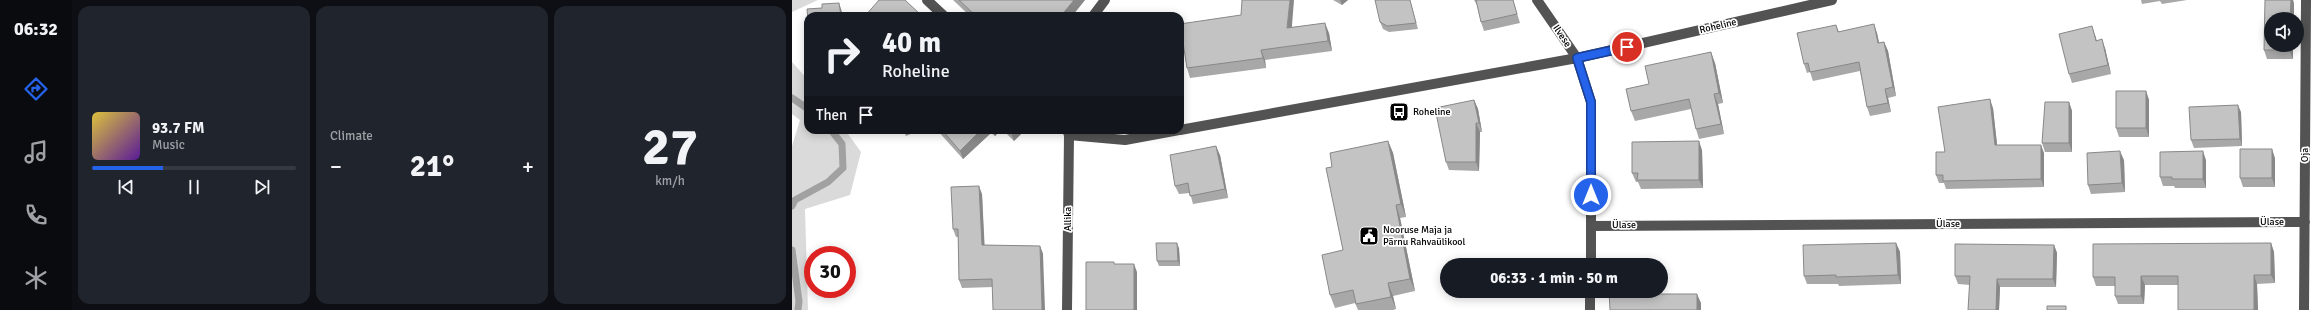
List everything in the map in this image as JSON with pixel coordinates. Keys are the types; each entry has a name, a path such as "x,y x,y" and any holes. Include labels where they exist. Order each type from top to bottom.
{"street":[{"path":"927,0 940,12"},
{"path":"1096,12 1106,0"},
{"name":"Ilvese","path":"1537,0 1577,58 1591,102 1591,258"},
{"name":"Roheline","path":"1184,129 1577,58 1832,0"},
{"name":"Oja","path":"2304,310 2306,0"},
{"name":"Allika","path":"1066,134 1067,310"},
{"name":"Roheline","path":"1081,134 1125,140 1157,134"},
{"name":"Ülase","path":"1591,226 2305,222"},
{"path":"1590,298 1590,310"}],"shaded area":[{"path":"792,0 818,0 792,12"},
{"path":"792,62 804,76 804,134 848,134 861,152 850,195 805,209 806,246 804,246 804,298 808,298 808,310 792,310 792,146 800,120 792,114"}],"building":[{"path":"879,0 905,0 918,12 868,12"},
{"path":"959,0 1074,0 1064,12 972,12"},
{"path":"1242,0 1290,0 1287,28 1325,23 1328,41 1261,50 1263,58 1187,68 1184,49 1184,23 1241,15"},
{"path":"1375,0 1410,0 1416,23 1387,26 1380,22"},
{"path":"1476,0 1513,0 1517,14 1481,22"},
{"path":"2265,0 2291,0 2290,12 2265,12"},
{"path":"839,3 840,12 807,12 807,9 822,8 822,4"},
{"path":"1874,24 1878,43 1884,42 1893,87 1885,89 1888,103 1867,107 1859,62 1810,72 1808,63 1804,64 1797,33 1836,25 1838,32"},
{"path":"2092,26 2096,41 2102,39 2108,65 2069,74 2059,34"},
{"path":"1711,52 1719,93 1714,94 1721,124 1696,129 1689,99 1631,111 1626,89 1649,84 1645,66"},
{"path":"2116,91 2146,91 2146,128 2116,128"},
{"path":"1990,99 1995,145 2041,145 2041,179 1943,181 1943,175 1936,175 1936,152 1945,152 1938,107"},
{"path":"1474,100 1479,123 1476,123 1476,162 1446,162 1435,108"},
{"path":"2045,102 2069,102 2069,143 2042,143"},
{"path":"2238,105 2240,139 2191,140 2189,107"},
{"path":"945,134 977,134 960,151"},
{"name":"Nooruse Maja ja Pärnu Rahvaülikool","path":"1388,141 1401,204 1396,205 1410,279 1388,283 1391,297 1356,304 1353,290 1330,295 1322,255 1343,250 1326,168 1332,167 1330,153"},
{"path":"1699,141 1699,180 1637,180 1638,173 1632,173 1632,142"},
{"path":"1216,146 1225,189 1190,196 1188,183 1175,186 1170,155"},
{"path":"2240,149 2272,149 2272,178 2240,178"},
{"path":"2120,151 2122,183 2088,185 2087,153"},
{"path":"2203,151 2203,179 2172,179 2172,177 2160,177 2160,152"},
{"path":"979,186 982,245 1040,246 1042,310 993,310 992,279 959,280 958,229 953,229 951,187"},
{"path":"1156,243 1177,243 1178,261 1157,261"},
{"path":"1896,243 1898,275 1836,277 1836,275 1804,276 1803,245"},
{"path":"2271,243 2271,275 2254,275 2254,310 2178,310 2178,276 2141,276 2141,296 2115,296 2115,277 2093,277 2093,244"},
{"path":"1955,244 2054,245 2053,279 1997,279 1996,310 1968,310 1970,276 1955,276"},
{"path":"1086,262 1134,264 1134,310 1086,310"},
{"path":"1668,294 1697,294 1697,310 1610,310 1609,298 1668,298"},
{"path":"2047,306 2066,306 2066,310 2047,310"}],"waterway":[{"path":"792,98 804,106"},
{"path":"792,206 795,200 828,182 843,168 842,144 834,134"},
{"path":"792,250 799,301 798,310"}],"place":[{"name":"Roheline","path":"1399,112"},
{"name":"Nooruse Maja ja Pärnu Rahvaülikool","path":"1369,236"}],"route":[{"path":"1591,195 1591,102 1577,58 1627,47"}]}
